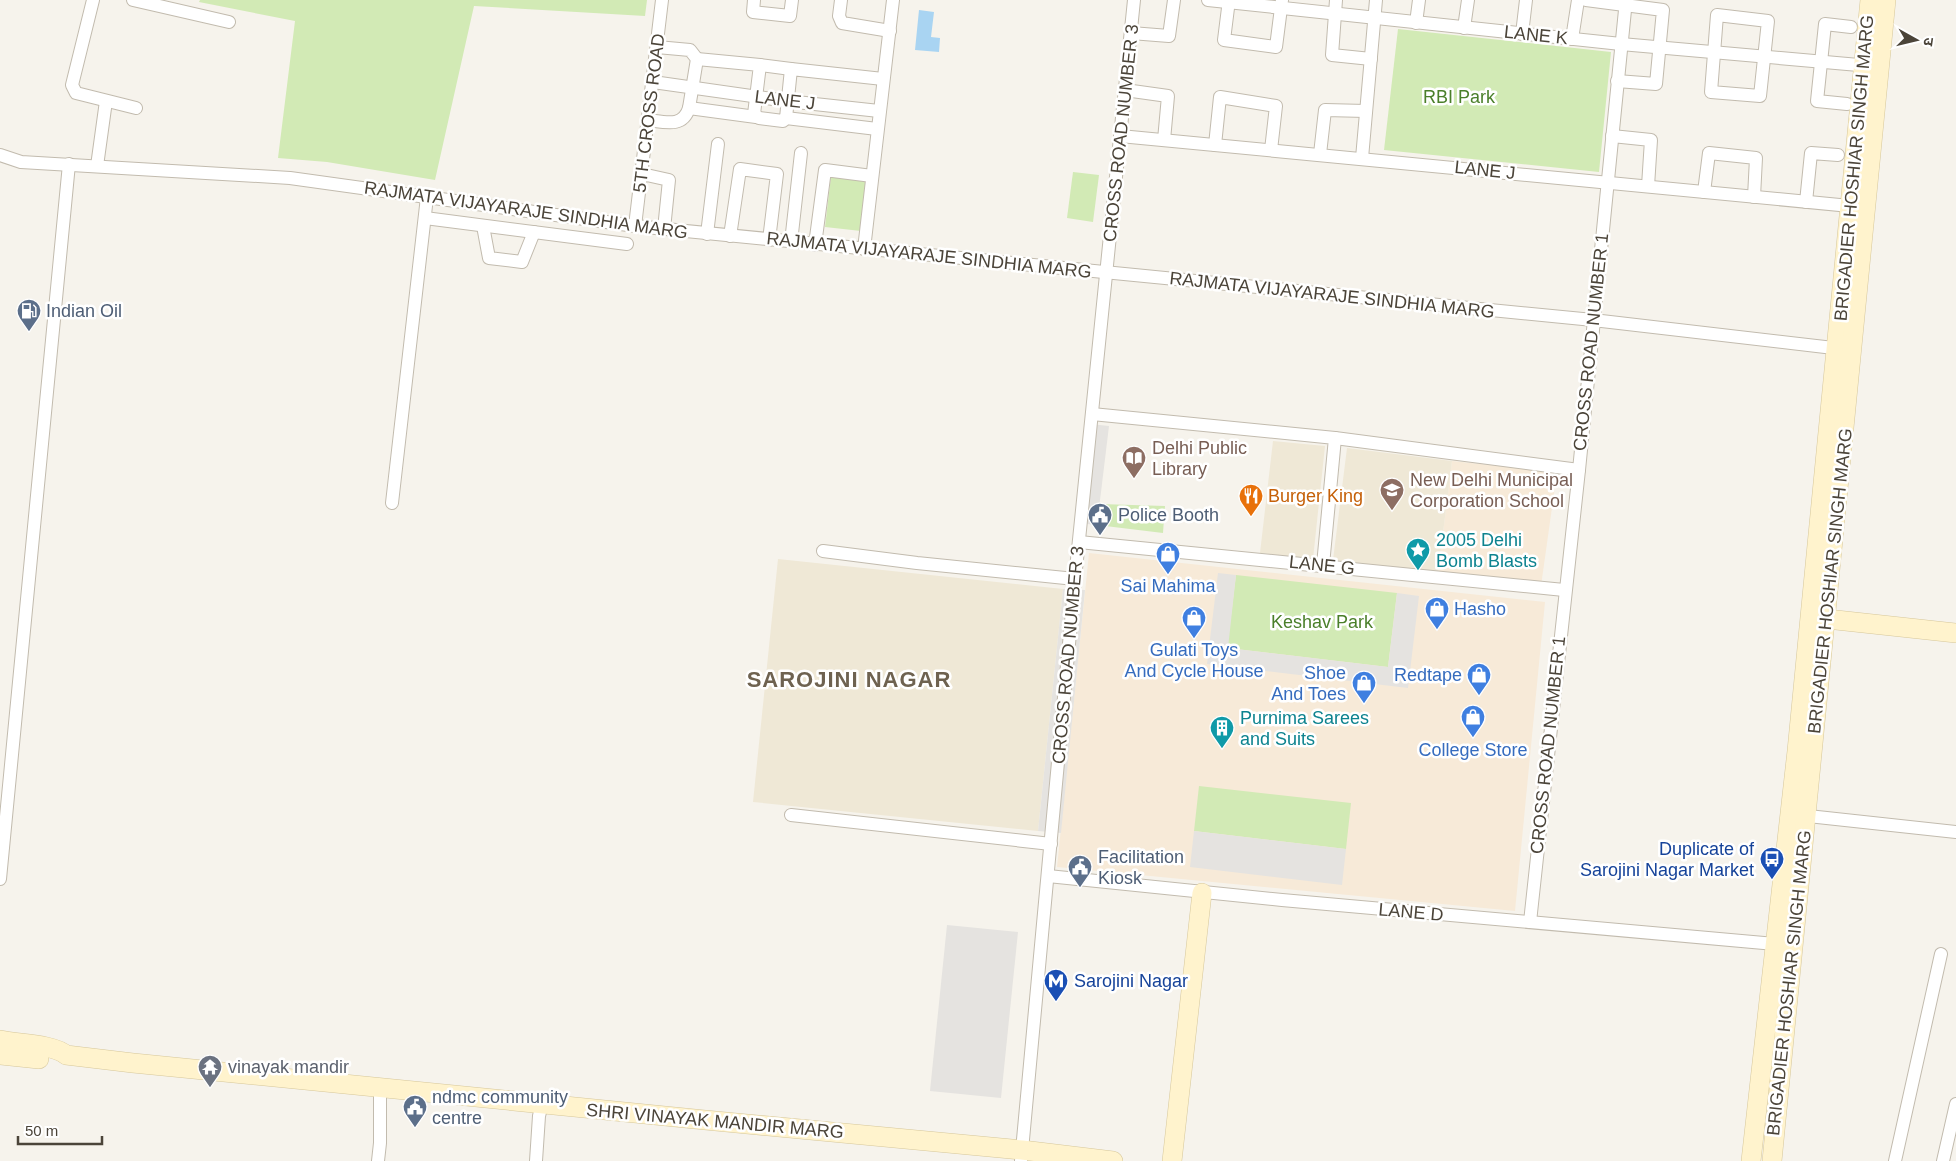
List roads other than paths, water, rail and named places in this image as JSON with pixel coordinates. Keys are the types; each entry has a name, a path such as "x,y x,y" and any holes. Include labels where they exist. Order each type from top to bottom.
{"street":[{"path":"93,0 72,85 76,93 136,108"},
{"path":"133,0 187,6 229,22"},
{"name":"5TH CROSS ROAD","path":"635,226 662,0"},
{"path":"754,0 753,12 790,16 792,0"},
{"path":"841,0 839,16 842,23 890,31"},
{"path":"864,249 893,0"},
{"name":"CROSS ROAD NUMBER 3","path":"1022,1155 1075,579 1134,0"},
{"path":"1131,33 1169,36 1174,0"},
{"name":"LANE K","path":"1208,0 1281,4 1335,14 1416,23 1621,44 1872,66"},
{"path":"1336,0 1332,55 1370,60"},
{"path":"1362,158 1376,0"},
{"path":"1416,23 1419,0"},
{"path":"1464,28 1468,0"},
{"path":"1522,34 1526,0"},
{"path":"1572,39 1578,0"},
{"path":"1586,0 1626,3 1663,10 1656,84 1617,81"},
{"name":"BRIGADIER HOSHIAR SINGH MARG","path":"1772,1161 1797,815 1819,618 1872,66 1870,0"},
{"name":"BRIGADIER HOSHIAR SINGH MARG","path":"1844,350 1850,206 1872,66 1886,0"},
{"path":"1229,1 1224,40 1276,48 1281,4"},
{"name":"CROSS ROAD NUMBER 1","path":"1530,922 1564,590 1579,470 1626,3"},
{"path":"1717,15 1768,21 1760,96 1711,92 1713,52 1717,15"},
{"path":"1847,104 1817,101 1825,24 1851,27"},
{"path":"648,120 678,122 686,116 697,60 690,50 657,46"},
{"path":"697,60 883,79"},
{"path":"756,116 754,114 760,65"},
{"path":"786,118 791,69"},
{"name":"LANE J","path":"653,82 787,101 879,111"},
{"path":"1125,90 1168,96 1164,140"},
{"path":"1215,145 1220,97 1276,106 1271,150"},
{"path":"97,166 106,100"},
{"path":"689,108 783,121 786,118 877,129"},
{"path":"1320,154 1325,110 1366,111"},
{"name":"LANE J","path":"1120,136 1850,206"},
{"path":"1612,136 1651,140 1648,186"},
{"path":"707,234 718,144"},
{"path":"791,242 801,153"},
{"path":"1704,192 1709,153 1756,158 1754,197"},
{"path":"1806,202 1811,153 1838,155"},
{"name":"RAJMATA VIJAYARAJE SINDHIA MARG","path":"0,155 21,162"},
{"name":"RAJMATA VIJAYARAJE SINDHIA MARG","path":"0,166 21,162 290,178 635,226 707,234 1593,320 1844,350"},
{"path":"0,879 68,164"},
{"path":"730,236 740,169 777,174 769,240"},
{"path":"815,244 826,170 872,176"},
{"path":"642,174 669,180 664,229"},
{"path":"392,503 428,197"},
{"path":"425,218 627,244"},
{"path":"483,226 489,258 522,262 534,232"},
{"path":"1092,414 1335,438 1579,470"},
{"path":"1323,565 1335,438"},
{"name":"LANE G","path":"1079,542 1564,590"},
{"path":"824,551 917,563 1075,579"},
{"path":"1819,618 1956,634"},
{"path":"791,815 1052,844"},
{"path":"1751,1161 1775,944 1797,815 1956,832"},
{"name":"LANE D","path":"1048,876 1202,893 1775,944"},
{"path":"1172,1161 1202,893"},
{"path":"1895,1161 1941,954"},
{"name":"SHRI VINAYAK MANDIR MARG","path":"0,1052 49,1060 59,1059 58,1051 380,1088 1022,1155 1113,1161"},
{"path":"378,1161 380,1143 380,1088"},
{"path":"536,1161 539,1116 542,1104"},
{"path":"1943,1161 1956,1104"}],"water":[{"path":"919,10 934,12 931,37 940,38 939,52 915,50"}],"place":[{"name":"Indian Oil","path":"29,332"},
{"name":"Delhi Public Library","path":"1134,479"},
{"name":"New Delhi Municipal Corporation School","path":"1392,511"},
{"name":"Burger King","path":"1251,517"},
{"name":"Police Booth","path":"1100,536"},
{"name":"2005 Delhi Bomb Blasts","path":"1418,571"},
{"name":"Sai Mahima","path":"1168,575"},
{"name":"Hasho","path":"1437,630"},
{"name":"Gulati Toys And Cycle House","path":"1194,639"},
{"name":"Redtape","path":"1479,696"},
{"name":"Shoe And Toes","path":"1364,704"},
{"name":"College Store","path":"1473,738"},
{"name":"Purnima Sarees and Suits","path":"1222,749"},
{"name":"Duplicate of Sarojini Nagar Market","path":"1772,880"},
{"name":"Facilitation Kiosk","path":"1080,888"},
{"name":"Sarojini Nagar","path":"1056,1002"},
{"name":"vinayak mandir","path":"210,1088"},
{"name":"ndmc community centre","path":"415,1128"}],"district":[{"name":"SAROJINI NAGAR","path":"849,679"}],"park label":[{"name":"RBI Park","path":"1459,97"},
{"name":"Keshav Park","path":"1322,622"}]}
